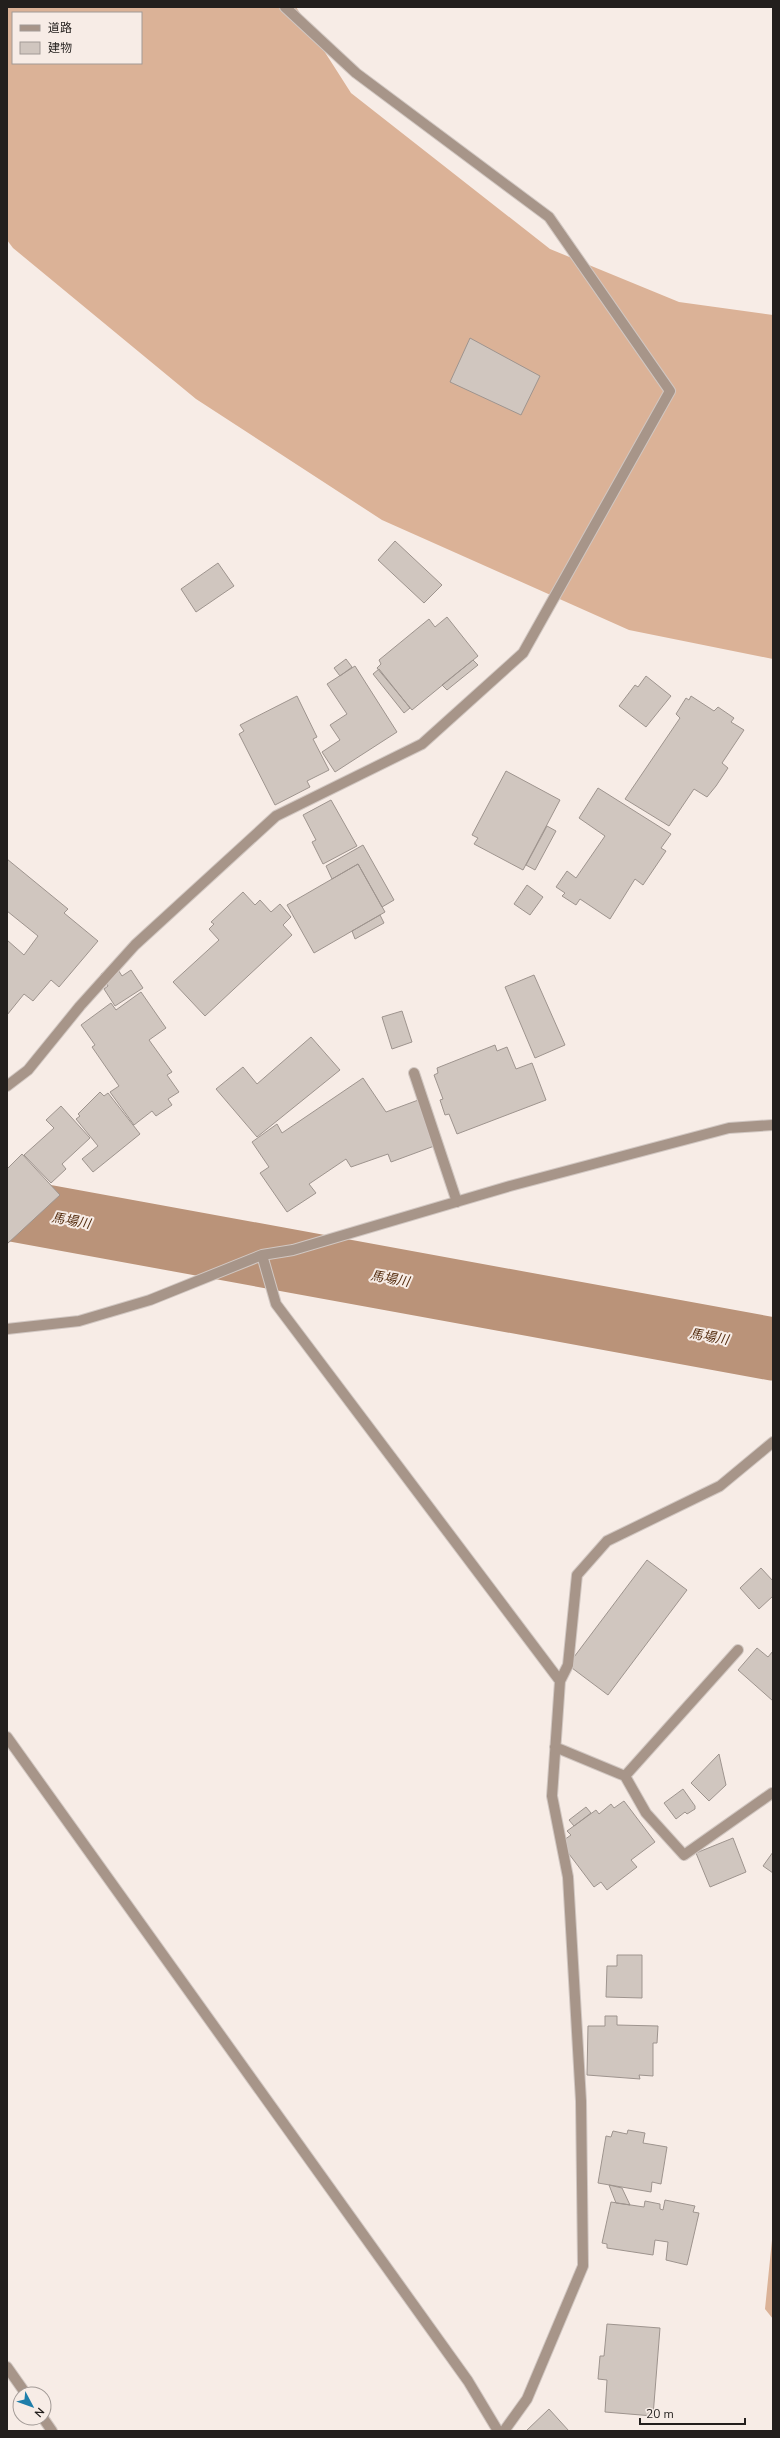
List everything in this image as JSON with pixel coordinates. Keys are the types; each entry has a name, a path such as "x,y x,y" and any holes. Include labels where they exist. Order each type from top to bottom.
{"street":[{"path":"7,1086 28,1070 80,1006 135,945 276,816 422,744 523,653 670,391 549,217 356,73 285,7"},
{"path":"414,1073 457,1202"},
{"path":"7,1328 79,1321 150,1300 262,1255 293,1250 457,1202 729,1128 773,1125"},
{"path":"262,1255 276,1304 560,1681"},
{"path":"504,2431 527,2400 583,2266 581,2101 568,1878 552,1796 560,1681 568,1665 577,1575 607,1540 720,1486 773,1442"},
{"path":"625,1776 738,1650"},
{"path":"7,1737 468,2381 498,2431"},
{"path":"556,1748 625,1776 646,1813 684,1855 772,1793"},
{"path":"7,2367 20,2386"}],"shaded area":[{"path":"7,7 296,7 351,93 550,249 679,302 773,315 773,659 629,630 382,520 196,399 13,248 7,240"},
{"path":"773,2230 773,2319 765,2309"}],"building":[{"path":"470,338 540,376 521,415 450,382"},
{"path":"395,541 442,585 424,603 378,560"},
{"path":"218,563 234,586 196,612 181,589"},
{"path":"447,617 478,656 412,710 377,668 381,664 379,660 429,619 435,627"},
{"path":"346,659 352,667 340,676 334,668"},
{"path":"473,660 478,665 447,690 442,685"},
{"path":"355,666 397,732 335,772 322,752 340,740 330,725 347,714 327,684"},
{"path":"379,669 410,708 404,713 373,674"},
{"path":"646,676 671,696 646,727 619,706 635,685 638,687"},
{"path":"297,696 317,737 313,739 329,770 307,781 310,787 275,805 239,734 244,731 240,725"},
{"path":"691,696 714,711 718,707 734,718 731,722 744,730 722,763 728,768 716,786 707,797 694,789 669,826 625,799 680,718 676,714 686,698 689,700"},
{"path":"506,771 560,800 523,870 474,844 478,838 472,835"},
{"path":"598,788 671,834 661,848 666,851 643,885 635,879 610,919 580,899 576,905 562,896 565,893 556,887 567,871 576,878 605,836 579,818"},
{"path":"331,800 357,846 323,864 312,842 316,840 303,815"},
{"path":"547,826 556,831 535,870 526,865"},
{"path":"363,845 394,900 382,907 358,864 332,879 326,866"},
{"path":"7,859 68,909 64,913 98,941 59,987 51,980 33,1001 24,994 7,1015 7,940 24,955 38,936 7,911"},
{"path":"358,864 385,912 314,953 287,905"},
{"path":"527,885 543,897 530,915 514,904"},
{"path":"243,892 255,905 260,900 271,912 280,904 291,917 283,925 292,935 205,1016 173,982 219,940 209,929 214,924 211,922"},
{"path":"380,915 384,923 355,939 352,931"},
{"path":"115,965 122,976 131,970 143,988 115,1006 104,989 108,986 101,974"},
{"path":"534,975 565,1045 535,1058 505,987"},
{"path":"141,992 166,1028 149,1040 172,1072 167,1075 179,1092 168,1099 172,1105 156,1116 152,1111 134,1125 110,1092 119,1086 92,1047 95,1045 81,1025 111,1003 116,1010"},
{"path":"402,1011 412,1042 392,1049 382,1017"},
{"path":"311,1037 340,1070 257,1137 216,1089 243,1067 257,1084"},
{"path":"495,1045 497,1051 507,1047 516,1069 532,1063 546,1100 457,1134 449,1114 445,1115 440,1100 443,1099 434,1075 438,1073 437,1068"},
{"path":"363,1078 386,1112 421,1099 437,1145 391,1162 388,1154 351,1167 346,1159 309,1184 316,1193 287,1212 260,1173 269,1167 252,1142 277,1124 282,1133"},
{"path":"100,1092 104,1096 108,1093 140,1134 93,1172 82,1159 98,1146 76,1119 80,1116 78,1114"},
{"path":"61,1106 90,1138 62,1164 66,1169 51,1183 24,1155 54,1128 46,1120"},
{"path":"22,1154 60,1195 7,1244 7,1169"},
{"path":"647,1560 687,1590 608,1695 568,1665"},
{"path":"761,1568 773,1581 773,1596 759,1609 740,1588"},
{"path":"757,1648 768,1657 773,1651 773,1701 738,1670"},
{"path":"719,1754 726,1785 709,1801 691,1783"},
{"path":"683,1789 695,1806 695,1809 687,1814 685,1812 676,1819 664,1803"},
{"path":"624,1801 655,1842 631,1860 637,1867 607,1890 601,1882 594,1887 563,1846 564,1840 571,1835 567,1831 596,1810 599,1814 611,1804 614,1808"},
{"path":"586,1807 591,1813 574,1826 569,1820"},
{"path":"733,1838 746,1872 710,1887 696,1853"},
{"path":"773,1852 773,1873 763,1866"},
{"path":"617,1955 642,1955 642,1998 606,1997 607,1966 617,1966"},
{"path":"605,2016 617,2016 617,2025 658,2026 657,2043 653,2043 653,2076 639,2075 640,2079 587,2075 588,2026 605,2026"},
{"path":"628,2130 645,2133 643,2143 667,2147 661,2184 652,2182 651,2192 598,2183 606,2136 611,2137 613,2131 627,2134"},
{"path":"609,2185 622,2188 630,2205 616,2203"},
{"path":"665,2200 695,2206 693,2212 699,2213 687,2265 666,2260 668,2242 655,2240 653,2255 607,2248 607,2244 602,2243 611,2202 644,2207 645,2201 660,2204 660,2209 663,2210"},
{"path":"607,2324 660,2328 653,2416 605,2412 607,2380 598,2379 600,2356 604,2356"},
{"path":"549,2409 569,2431 526,2431"}],"waterway":[{"name":"馬場川","path":"7,1209 773,1349"}]}
